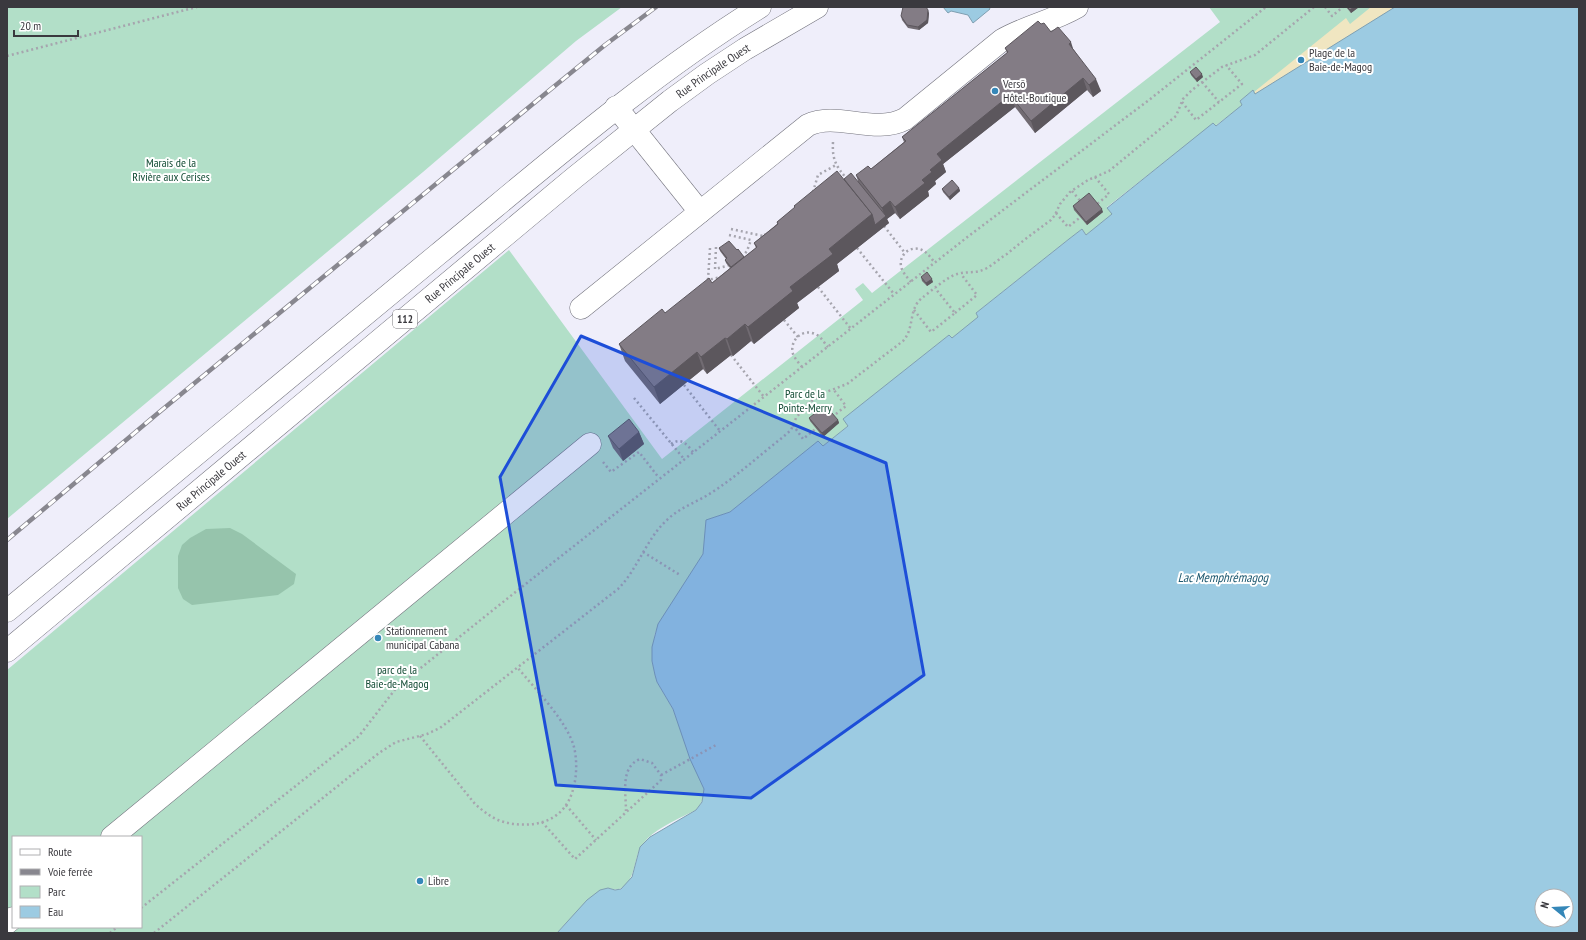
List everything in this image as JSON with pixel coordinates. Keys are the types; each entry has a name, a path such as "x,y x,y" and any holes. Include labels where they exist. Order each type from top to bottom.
{"main road":[{"name":"112","path":"7,612 204,447 616,107 692,50 760,7"},
{"name":"Rue Principale Ouest","path":"7,651 635,130 707,74 745,49 817,7"},
{"path":"581,308 808,125 819,121 885,125 899,122 905,119 998,42 1014,33 1062,15 1076,7"},
{"path":"616,107 700,212"},
{"path":"113,836 590,444"}],"path":[{"path":"7,56 197,7"},
{"path":"142,907 359,736 397,687 659,478 894,294 1149,100 1266,7"},
{"path":"154,933 379,753 396,742 420,736 440,728 618,589 627,580 657,530 668,519 681,509 701,499 721,486 783,437 791,430 801,410 809,402 826,392 848,384 908,335 912,324 913,310 921,298 952,276 960,273 973,273 987,268 1051,220 1065,197 1072,191 1088,180 1109,171 1176,116 1182,102 1188,94 1217,70 1226,65 1255,55 1314,7"},
{"path":"1325,7 1332,16 1343,7"},
{"path":"1182,102 1196,120 1242,84 1226,65"},
{"path":"1202,82 1218,102"},
{"path":"833,122 833,157 836,165 850,183"},
{"path":"812,197 818,175 836,165"},
{"path":"1093,208 1109,194 1095,177"},
{"path":"1072,191 1085,207"},
{"path":"1056,213 1068,227 1084,214"},
{"path":"884,226 905,253"},
{"path":"731,228 762,236 770,230"},
{"path":"765,234 768,239"},
{"path":"729,235 751,240 747,251 737,262"},
{"path":"716,247 715,269 732,264"},
{"path":"708,280 710,248"},
{"path":"857,248 894,294"},
{"path":"911,282 903,271 901,264 905,253 910,249 920,249 926,252 935,263"},
{"path":"913,310 931,332 977,295 960,273"},
{"path":"703,284 708,280 728,276"},
{"path":"818,287 851,329"},
{"path":"935,288 955,313"},
{"path":"784,320 798,337"},
{"path":"802,367 792,350 793,344 798,337 805,333 815,334 828,347"},
{"path":"731,355 764,397"},
{"path":"684,385 720,431"},
{"path":"829,419 846,406 834,390"},
{"path":"634,398 684,459"},
{"path":"809,402 820,416"},
{"path":"793,425 803,438 820,426"},
{"path":"671,444 678,441 684,442 693,452"},
{"path":"590,444 611,472 639,452 659,478"},
{"path":"643,552 680,575"},
{"path":"420,736 475,804 497,820 512,824 530,824 542,822 560,813 566,805 576,780 577,765 574,747 569,734 560,720 518,668"},
{"path":"661,775 716,746"},
{"path":"542,822 575,859 661,780 661,775 652,763 646,760 640,759 631,764 627,771 626,811"},
{"path":"566,805 596,840"}],"highlighted area":[{"path":"581,336 886,463 924,675 751,798 556,785 500,477"}],"green space":[{"name":"Marais de la Rivière aux Cerises","path":"7,7 622,7 576,41 423,172 7,519"},
{"name":"parc de la Baie-de-Magog","path":"1209,7 1395,7 1255,94 1252,91 1240,101 1243,105 1215,126 1213,124 1107,207 1112,214 1086,235 1082,229 976,313 979,317 952,338 949,335 844,419 849,425 822,447 818,442 730,512 707,520 703,554 655,633 652,661 657,682 673,709 704,789 703,798 696,810 664,826 646,840 640,848 628,883 617,889 608,888 567,922 557,933 7,933 7,670 509,250 662,459 863,300 855,289 863,283 872,293 1220,22"},
{"path":"230,528 242,534 296,574 294,584 278,595 192,605 183,599 178,588 178,556 182,545 190,538 206,529"}],"sand":[{"name":"Plage de la Baie-de-Magog","path":"1371,7 1395,7 1255,94 1254,92 1346,18 1350,24"}],"water":[{"path":"943,7 989,7 990,9 973,23 968,15 951,11 948,13"},
{"name":"Lac Memphrémagog","path":"1395,7 1579,7 1579,933 557,933 587,900 600,890 608,888 615,890 621,889 632,877 640,847 650,837 696,810 702,802 704,789 690,759 673,709 657,682 652,661 652,647 658,624 703,554 706,520 730,512 818,441 823,446 848,426 843,419 949,335 952,338 978,317 976,313 1082,229 1086,235 1112,214 1107,208 1213,123 1216,126 1242,105 1240,101 1253,90 1255,94"}],"building":[{"path":"903,7 926,7 928,10 927,20 918,27 907,25 901,16"},
{"path":"1347,7 1354,7 1350,10"},
{"path":"1038,21 1041,24 1044,23 1051,32 1058,27 1071,42 1069,44 1096,79 1089,85 1083,78 1031,121 1010,95 937,154 942,160 930,170 932,172 922,180 925,183 895,207 890,201 882,208 856,175 868,166 871,169 906,141 902,137 1008,52 1005,48"},
{"path":"1196,67 1202,74 1196,79 1190,72"},
{"path":"837,171 872,214 829,249 833,254 790,287 793,291 748,327 745,324 727,339 725,338 701,357 697,352 654,387 619,344 662,309 665,313 709,278 712,283 757,247 754,243 778,224 777,222 795,207 794,206"},
{"path":"851,173 886,216 875,225 872,214 844,179"},
{"path":"952,180 959,188 949,197 942,189"},
{"path":"1089,193 1102,209 1086,222 1073,206"},
{"path":"729,241 744,257 731,267 725,260 727,258 719,248"},
{"path":"927,272 932,279 926,283 921,277"},
{"path":"825,405 838,420 822,433 809,418"},
{"path":"629,419 639,432 619,449 608,436"}],"railway":[{"path":"7,540 157,414 551,89 605,45 656,7"}],"place":[{"name":"Plage de la Baie-de-Magog","path":"1301,60"},
{"name":"Versō Hôtel-Boutique","path":"995,91"},
{"name":"Stationnement municipal Cabana","path":"378,638"},
{"name":"Libre","path":"420,881"}],"park label":[{"name":"Parc de la Pointe-Merry","path":"805,401"}]}
